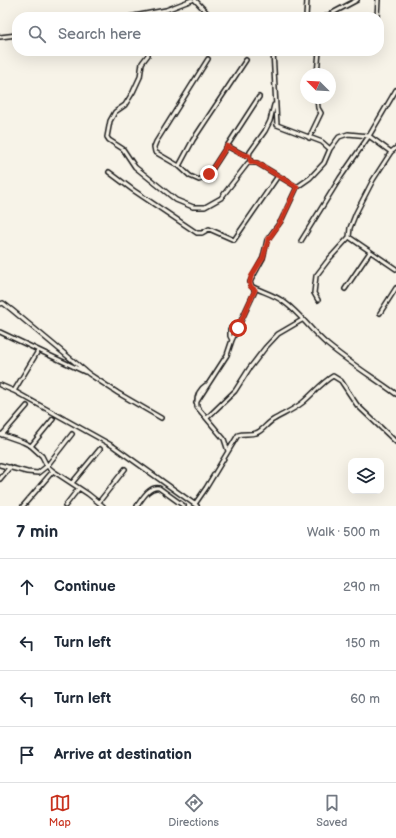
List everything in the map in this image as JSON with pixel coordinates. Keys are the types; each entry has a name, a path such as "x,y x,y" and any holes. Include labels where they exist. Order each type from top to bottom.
{"street":[{"path":"179,5 180,0"},
{"path":"158,12 192,0"},
{"path":"196,0 206,12"},
{"path":"306,12 307,0"},
{"path":"334,12 357,0"},
{"path":"377,12 378,0"},
{"path":"0,37 12,36"},
{"path":"147,56 142,63 140,77 125,106 115,112 110,121 107,137 123,149 135,167 176,200 194,207 204,207 222,198 248,163 251,162 257,163 297,187"},
{"path":"274,56 276,125 322,142 330,150"},
{"path":"318,68 319,56"},
{"path":"208,59 156,142 154,147 155,152 179,166 195,178 200,180 204,178 209,174 259,97"},
{"path":"179,166 198,133 246,60"},
{"path":"301,241 340,178 369,136 396,90"},
{"path":"251,162 249,156 270,121 276,98"},
{"path":"310,138 321,113 318,104"},
{"path":"228,451 224,439 196,403 227,355 232,340 255,290 250,286 251,277 263,258 268,240 281,221 297,187 310,178 324,163 330,150 339,137 343,134 369,136 391,152"},
{"path":"227,146 249,156"},
{"path":"318,300 314,292 316,276 329,258 349,237 350,228 356,213 391,152 396,148"},
{"path":"109,172 197,234 202,234 209,229 234,240 278,176"},
{"path":"349,237 396,269"},
{"path":"345,289 370,252"},
{"path":"253,288 283,301 295,311 317,335 345,358 396,394"},
{"path":"380,313 396,288"},
{"path":"0,304 3,303 90,374 118,394 161,418"},
{"path":"207,418 235,391 249,369 278,334 302,320"},
{"path":"232,340 230,336 230,329 233,326 240,324"},
{"path":"0,332 90,374"},
{"path":"14,391 38,350"},
{"path":"0,385 14,391 113,446 196,505 238,435 242,433 255,433 260,431 273,420 302,403 322,382 333,376 341,381 357,405 396,442"},
{"path":"27,406 1,435 24,442 31,446 42,456 53,471 103,506"},
{"path":"31,446 53,419"},
{"path":"0,464 27,472 38,473 48,466 72,434"},
{"path":"72,483 100,449"},
{"path":"0,479 10,467"},
{"path":"99,502 125,469"},
{"path":"23,506 53,471"},
{"path":"136,506 151,489 156,487 184,506"},
{"path":"65,506 79,488"}],"route":[{"path":"209,174 227,146 249,156 251,162 257,163 297,187 281,221 266,244 263,258 251,277 250,286 255,290 238,328"}]}
